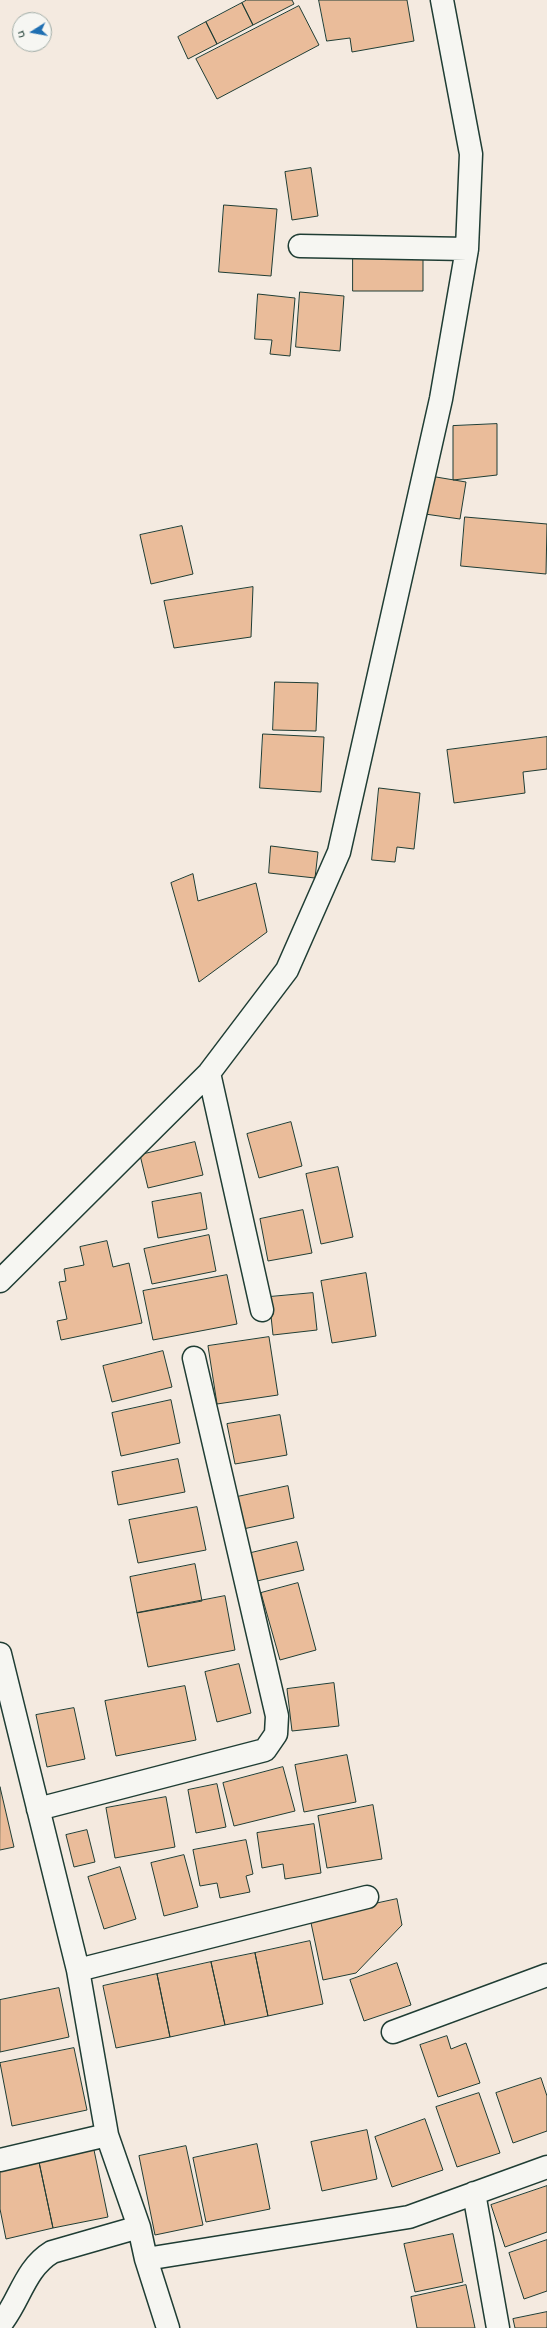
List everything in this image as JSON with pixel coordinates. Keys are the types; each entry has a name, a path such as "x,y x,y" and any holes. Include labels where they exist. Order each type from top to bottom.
{"street":[{"path":"0,1281 209,1072 287,970 339,852 441,399 467,249 471,154 442,0"},
{"path":"300,246 467,249"},
{"path":"209,1072 262,1310"},
{"path":"38,1809 265,1750 276,1734 277,1716 194,1358"},
{"path":"0,1654 78,1970 107,2135 139,2227 146,2259 168,2328"},
{"path":"78,1970 367,1898"},
{"path":"393,2032 547,1975"},
{"path":"0,2160 107,2135"},
{"path":"146,2259 409,2217 547,2167"},
{"path":"474,2193 498,2328"},
{"path":"0,2325 31,2270 40,2259 52,2252 139,2227"}],"building":[{"path":"247,0 292,0 294,4 253,25 242,3"},
{"path":"319,0 407,0 414,41 352,52 350,38 327,41"},
{"path":"242,3 253,25 217,44 206,22"},
{"path":"299,6 319,45 217,99 196,59"},
{"path":"206,22 217,44 188,59 178,37"},
{"path":"311,168 318,216 292,220 285,172"},
{"path":"224,205 277,209 271,276 219,272"},
{"path":"353,258 423,258 423,291 353,291"},
{"path":"300,292 344,296 340,351 296,347"},
{"path":"258,294 295,298 290,356 270,354 272,340 255,339"},
{"path":"497,424 497,475 453,480 453,426"},
{"path":"430,476 466,482 460,519 425,514"},
{"path":"465,517 547,524 546,574 461,566"},
{"path":"182,526 193,574 151,584 140,535"},
{"path":"253,587 251,637 174,648 164,601"},
{"path":"275,682 318,683 316,731 273,730"},
{"path":"263,734 324,737 321,792 260,788"},
{"path":"547,737 547,769 523,772 525,793 454,803 447,750"},
{"path":"379,788 420,793 414,849 397,847 395,862 372,860"},
{"path":"271,846 318,852 315,878 269,873"},
{"path":"193,874 198,901 256,883 267,932 199,982 171,883"},
{"path":"291,1122 302,1166 259,1178 247,1134"},
{"path":"195,1142 203,1175 148,1188 140,1155"},
{"path":"338,1167 353,1237 321,1244 306,1174"},
{"path":"201,1193 207,1229 158,1238 152,1202"},
{"path":"303,1210 312,1253 268,1261 260,1219"},
{"path":"209,1235 216,1271 152,1284 144,1249"},
{"path":"107,1241 113,1267 129,1263 142,1323 61,1340 57,1321 67,1319 59,1282 66,1281 64,1269 84,1265 80,1247"},
{"path":"366,1273 376,1336 332,1343 321,1281"},
{"path":"227,1275 237,1324 153,1340 143,1291"},
{"path":"313,1293 317,1330 273,1335 269,1297"},
{"path":"269,1337 278,1395 217,1404 208,1346"},
{"path":"163,1351 172,1387 112,1402 103,1366"},
{"path":"171,1400 180,1443 121,1456 112,1413"},
{"path":"280,1415 287,1455 235,1464 227,1424"},
{"path":"178,1459 185,1492 118,1505 112,1472"},
{"path":"288,1486 294,1518 243,1529 237,1497"},
{"path":"197,1507 206,1550 138,1563 129,1520"},
{"path":"297,1542 304,1570 257,1581 251,1553"},
{"path":"195,1564 202,1601 137,1613 130,1577"},
{"path":"298,1583 316,1650 280,1660 261,1593"},
{"path":"225,1596 235,1650 148,1667 137,1613"},
{"path":"239,1664 251,1713 217,1722 205,1672"},
{"path":"334,1683 339,1726 292,1731 287,1689"},
{"path":"185,1686 196,1740 116,1756 105,1701"},
{"path":"74,1708 85,1759 47,1767 36,1715"},
{"path":"347,1755 356,1802 304,1812 295,1765"},
{"path":"283,1767 295,1811 234,1826 223,1783"},
{"path":"217,1784 226,1827 196,1833 188,1790"},
{"path":"0,1787 14,1847 0,1850"},
{"path":"166,1797 175,1847 115,1858 106,1808"},
{"path":"373,1805 382,1859 327,1868 318,1816"},
{"path":"314,1824 321,1873 285,1879 283,1864 262,1868 257,1833"},
{"path":"87,1830 95,1862 74,1867 66,1835"},
{"path":"246,1840 253,1874 246,1876 250,1892 220,1898 217,1883 200,1886 193,1850"},
{"path":"184,1855 198,1907 164,1916 151,1863"},
{"path":"120,1867 136,1919 104,1929 88,1877"},
{"path":"397,1899 402,1925 356,1973 323,1980 310,1918"},
{"path":"310,1941 323,2004 268,2016 255,1953"},
{"path":"255,1953 268,2016 225,2025 211,1962"},
{"path":"211,1962 225,2025 170,2037 157,1974"},
{"path":"397,1963 411,2005 364,2021 350,1980"},
{"path":"157,1974 170,2037 116,2048 103,1986"},
{"path":"59,1988 69,2037 0,2052 0,2000"},
{"path":"447,2036 451,2049 466,2043 480,2083 438,2097 420,2045"},
{"path":"74,2048 87,2110 12,2126 0,2063"},
{"path":"541,2078 547,2096 547,2131 513,2143 496,2093"},
{"path":"479,2093 500,2153 457,2167 436,2107"},
{"path":"425,2119 443,2170 392,2187 375,2137"},
{"path":"367,2130 377,2179 322,2191 311,2142"},
{"path":"257,2144 270,2209 206,2222 193,2158"},
{"path":"186,2146 203,2225 155,2235 139,2156"},
{"path":"94,2150 108,2217 53,2228 39,2162"},
{"path":"39,2162 53,2228 6,2239 0,2209 0,2170"},
{"path":"547,2186 547,2232 505,2247 491,2205"},
{"path":"453,2234 463,2282 415,2292 404,2244"},
{"path":"547,2240 547,2291 524,2299 509,2253"},
{"path":"466,2285 475,2328 417,2328 411,2297"},
{"path":"547,2312 547,2328 515,2328 513,2319"}]}
